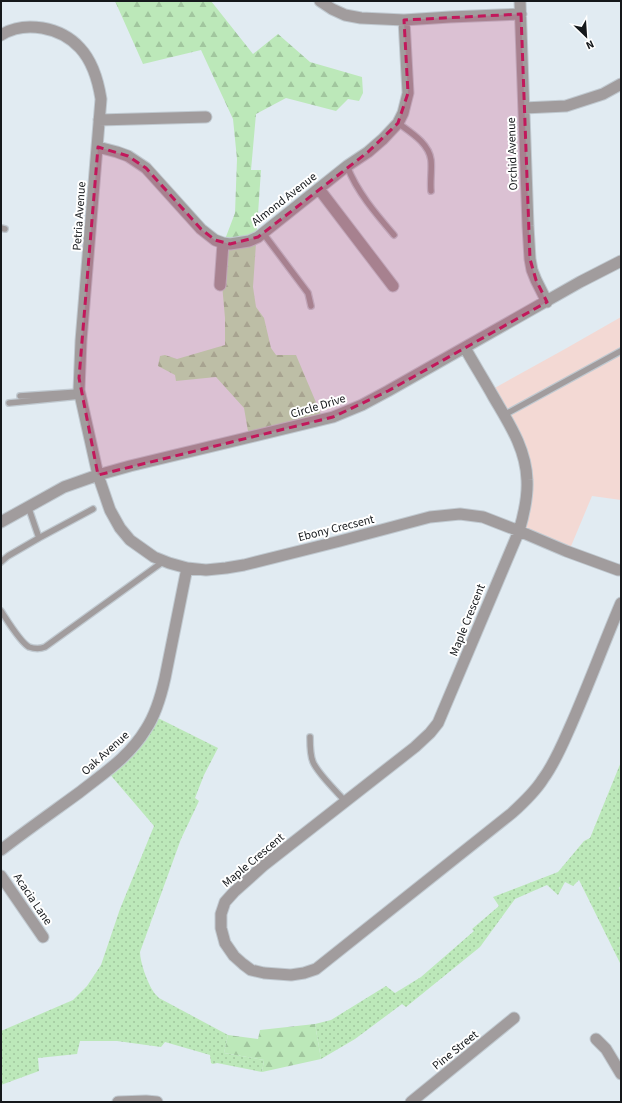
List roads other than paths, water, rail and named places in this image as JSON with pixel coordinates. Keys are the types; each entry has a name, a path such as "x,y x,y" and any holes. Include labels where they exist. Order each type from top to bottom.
{"street":[{"path":"320,1 345,15 361,18 404,20 521,14"},
{"name":"Orchid Avenue","path":"520,1 530,259 532,270 547,302"},
{"name":"Almond Avenue","path":"223,243 230,244 249,241 258,237 347,166 368,152 398,123 403,114 408,93 404,20"},
{"name":"Petria Avenue","path":"1,35 7,31 17,28 37,27 54,31 70,39 80,48 88,58 99,82 101,98 98,147 79,378 79,394 98,475"},
{"path":"524,108 566,106 602,94 621,84"},
{"path":"99,120 206,117"},
{"path":"98,147 128,156 146,168 201,229 215,240 223,243 220,285"},
{"path":"319,189 393,286"},
{"name":"Circle Drive","path":"1,522 64,487 98,475 333,417 368,402 580,282 621,261"},
{"name":"Maple Crescent","path":"465,348 515,435 524,459 527,479 527,495 525,510 519,531 438,723 430,733 415,746 263,866 225,902 221,914 221,928 225,943 234,956 251,970 264,974 304,973 316,969 483,838 512,813 530,796 550,770 580,705 621,603"},
{"name":"Ebony Crecsent","path":"98,475 110,510 120,528 130,540 154,557 186,568 206,570 244,565 430,517 460,514 483,517 620,572"},
{"name":"Oak Avenue","path":"1,850 105,773 137,743 147,728 156,710 161,695 186,568"},
{"name":"Acacia Lane","path":"1,876 43,937"},
{"name":"Pine Street","path":"411,1102 514,1018"},
{"path":"596,1039 606,1050 621,1074"},
{"path":"118,1102 157,1102"}],"lane":[{"path":"398,123 422,142 428,151 431,158 431,191"},
{"path":"347,166 351,176 362,193 394,235"},
{"path":"263,233 308,293 311,306"},
{"path":"504,415 621,351"},
{"path":"20,396 79,394"},
{"path":"9,403 79,394"},
{"path":"28,506 39,538"},
{"path":"1,562 8,556 39,538 93,509"},
{"path":"1,611 13,629 28,646 34,649 41,649 164,561"},
{"path":"310,737 310,749 313,762 346,802"}]}
